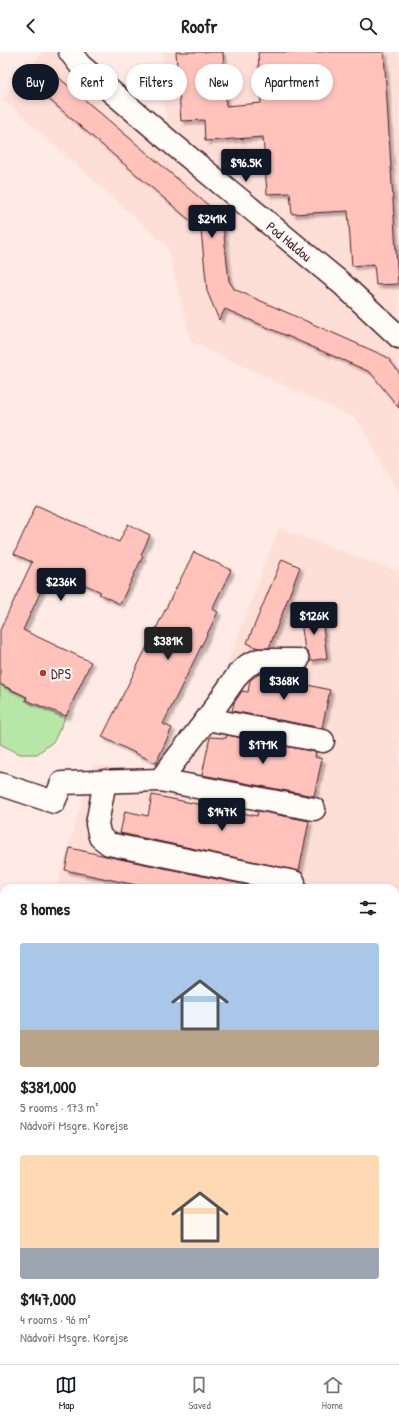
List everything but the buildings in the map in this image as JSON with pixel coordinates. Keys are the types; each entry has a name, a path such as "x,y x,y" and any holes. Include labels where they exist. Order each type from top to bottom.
{"street":[{"name":"Pod Haldou","path":"70,52 80,65 341,283 399,337"},
{"path":"160,780 207,719 239,673 248,665 259,660 298,660"},
{"path":"207,719 323,741"},
{"path":"0,784 54,802 62,783 160,780 314,809"},
{"path":"105,782 97,824 100,837 109,844 294,882"}],"shaded area":[{"path":"43,52 61,52 76,64 67,64 67,100 118,100 118,98 167,138 165,100 187,100 187,64 163,64 162,52 399,52 399,492 357,419 191,342 167,246 3,99 12,88 12,100 59,100 59,64 33,64"},
{"path":"279,528 399,572 399,884 57,884 93,764 157,773 207,719"}],"green space":[{"path":"0,685 26,697 25,701 65,718 54,741 37,754 20,754 0,744"}],"place":[{"name":"DPS","path":"43,673"}]}
